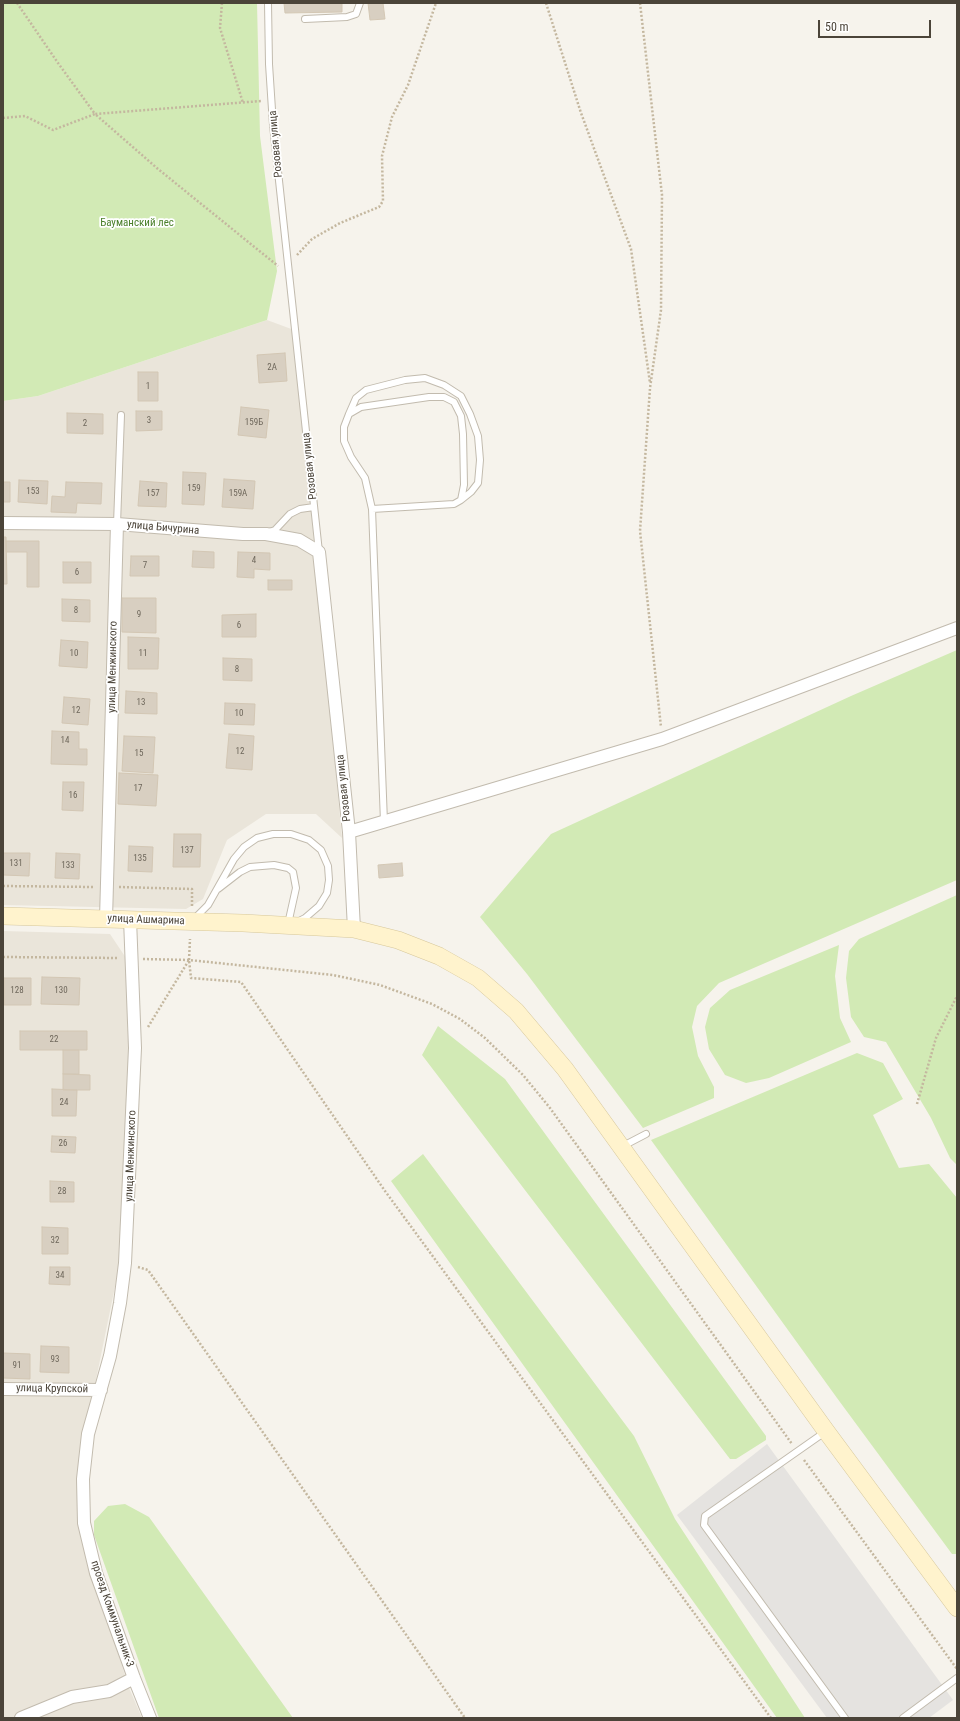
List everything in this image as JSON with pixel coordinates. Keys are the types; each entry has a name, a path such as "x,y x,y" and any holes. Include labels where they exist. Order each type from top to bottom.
{"street":[{"name":"улица Бичурина","path":"3,523 117,524 243,534 266,534 299,540 319,552"},
{"name":"улица Менжинского","path":"106,919 117,524"},
{"name":"Розовая улица","path":"319,552 349,832 354,929"},
{"path":"349,832 662,739 957,628"},
{"name":"улица Ашмарина","path":"3,916 130,919 191,914 288,926 354,929 398,940 439,956 478,978 516,1011 565,1069 826,1431 957,1608"},
{"name":"улица Менжинского","path":"101,1390 110,1356 119,1311 125,1262 135,1048 130,919"},
{"name":"улица Крупской","path":"3,1389 101,1390"},
{"name":"проезд Коммунальник-3","path":"101,1390 88,1434 83,1478 84,1523 96,1573 150,1718"},
{"path":"21,1718 72,1697 110,1691 134,1678"}],"lane":[{"name":"Розовая улица","path":"268,3 271,100 288,275 319,552"},
{"path":"305,19 347,17 356,14 360,3"},
{"path":"372,509 454,504 471,492 478,483 480,460 478,436 470,414 461,396 444,385 425,378 405,380 366,390 356,398 344,427 344,441 351,457 365,478 372,509 384,822"},
{"path":"454,402 461,396"},
{"path":"349,414 361,407 429,397 444,397 454,402 461,416 463,434 464,485 461,500"},
{"name":"улица Менжинского","path":"117,524 121,415"},
{"path":"266,534 275,530 290,514 300,509 314,507"},
{"path":"191,914 208,905 234,859 244,847 257,838 274,834 291,834 309,840 321,850 328,866 329,880 327,893 318,906 305,918 288,926"},
{"path":"216,890 240,872 250,867 274,864 288,868 293,872 296,888 288,926"},
{"path":"621,1147 646,1134"},
{"path":"826,1431 705,1516 704,1524 845,1718"},
{"path":"903,1718 957,1678"}],"path":[{"path":"17,3 95,114 158,169 288,275 298,254 312,239 340,223 379,207 383,201 382,156 392,117 408,85 436,3"},
{"path":"222,3 220,28 243,103"},
{"path":"546,3 581,113 631,249 650,388"},
{"path":"640,3 662,195 661,310 650,388 640,531 660,723"},
{"path":"3,118 25,116 53,130 95,114 271,100"},
{"path":"191,914 192,889"},
{"path":"190,939 189,960 191,978 241,982 385,1191 771,1718"},
{"path":"3,957 189,960 333,975 380,986 432,1004 460,1019 485,1038 523,1075 550,1108 957,1669"},
{"path":"135,1048 189,960"},
{"path":"917,1104 936,1038 957,996"},
{"path":"125,1262 148,1270 465,1718"}],"shaded area":[{"path":"267,320 294,330 342,838 316,814 266,814 227,840 203,899 186,909 3,905 3,401 38,396"},
{"path":"3,931 110,934 126,958 129,1081 120,1262 80,1458 80,1533 129,1688 142,1718 3,1718"},
{"path":"767,1444 953,1700 929,1718 827,1718 677,1515"}],"green space":[{"name":"Бауманский лес","path":"3,3 257,3 260,136 277,271 267,320 38,396 3,401"},
{"path":"957,650 957,880 719,983 697,1006 692,1027 698,1056 714,1087 714,1098 643,1128 527,974 480,917 551,834 851,696"},
{"path":"957,895 957,1165 950,1158 931,1118 886,1042 864,1037 851,1017 846,978 849,951 859,939"},
{"path":"839,945 835,976 840,1018 851,1042 769,1078 746,1083 725,1075 709,1049 705,1027 710,1008 730,990"},
{"path":"438,1026 505,1079 766,1436 766,1440 736,1459 730,1459 422,1055"},
{"path":"857,1053 883,1063 903,1099 873,1115 899,1168 929,1164 957,1198 957,1554 952,1554 837,1398 651,1140"},
{"path":"423,1154 634,1436 675,1519 805,1718 777,1718 391,1181"},
{"path":"125,1504 149,1517 293,1718 159,1718 94,1535 94,1521 108,1506"}],"building":[{"path":"284,3 342,3 342,12 285,13"},
{"path":"368,3 383,3 385,19 370,20"},
{"path":"285,353 287,381 259,383 257,355"},
{"path":"138,372 158,372 158,401 138,401"},
{"path":"241,407 269,410 266,438 238,435"},
{"path":"136,411 162,411 162,430 136,431"},
{"path":"67,413 103,414 103,434 67,433"},
{"path":"183,472 206,473 204,505 182,504"},
{"path":"224,479 255,481 253,509 222,507"},
{"path":"19,480 48,481 47,504 18,502"},
{"path":"140,481 167,483 166,507 138,506"},
{"path":"3,482 10,482 10,502 3,502"},
{"path":"66,482 102,483 101,504 77,503 76,513 51,512 52,496 65,497"},
{"path":"3,537 6,537 7,584 3,584"},
{"path":"6,541 39,541 39,587 27,587 27,552 6,552"},
{"path":"193,551 214,552 214,568 192,567"},
{"path":"238,552 270,553 270,570 254,569 254,578 237,577"},
{"path":"131,556 159,556 159,576 130,576"},
{"path":"63,562 91,562 91,583 63,583"},
{"path":"268,580 292,580 292,590 268,590"},
{"path":"122,598 156,598 156,633 122,632"},
{"path":"62,599 90,600 90,622 62,621"},
{"path":"256,614 256,637 222,637 222,615"},
{"path":"128,637 159,638 158,669 128,669"},
{"path":"61,640 88,642 87,668 59,666"},
{"path":"223,658 252,659 252,681 223,680"},
{"path":"126,691 157,693 157,714 125,713"},
{"path":"64,697 90,699 88,725 62,723"},
{"path":"225,703 255,704 254,725 224,724"},
{"path":"52,731 79,732 79,749 87,749 87,765 51,764"},
{"path":"229,734 254,736 252,770 226,768"},
{"path":"124,736 155,737 153,773 122,771"},
{"path":"119,773 158,775 156,806 118,804"},
{"path":"63,782 84,782 83,811 62,810"},
{"path":"174,834 201,834 200,867 173,867"},
{"path":"129,846 153,847 152,872 128,871"},
{"path":"3,853 30,853 29,876 3,875"},
{"path":"56,853 80,854 79,879 55,878"},
{"path":"402,863 403,876 379,878 378,865"},
{"path":"42,977 80,978 79,1005 41,1004"},
{"path":"4,978 31,978 31,1005 4,1005"},
{"path":"20,1031 87,1031 87,1050 20,1050"},
{"path":"63,1050 79,1050 79,1074 63,1074"},
{"path":"63,1074 90,1075 90,1090 63,1090"},
{"path":"52,1089 77,1090 76,1116 52,1116"},
{"path":"52,1136 76,1137 75,1153 51,1152"},
{"path":"50,1181 74,1182 74,1202 50,1202"},
{"path":"42,1227 68,1228 68,1254 42,1254"},
{"path":"50,1267 70,1267 70,1285 49,1284"},
{"path":"41,1346 69,1347 69,1373 40,1372"},
{"path":"3,1353 30,1354 30,1379 3,1378"}]}
